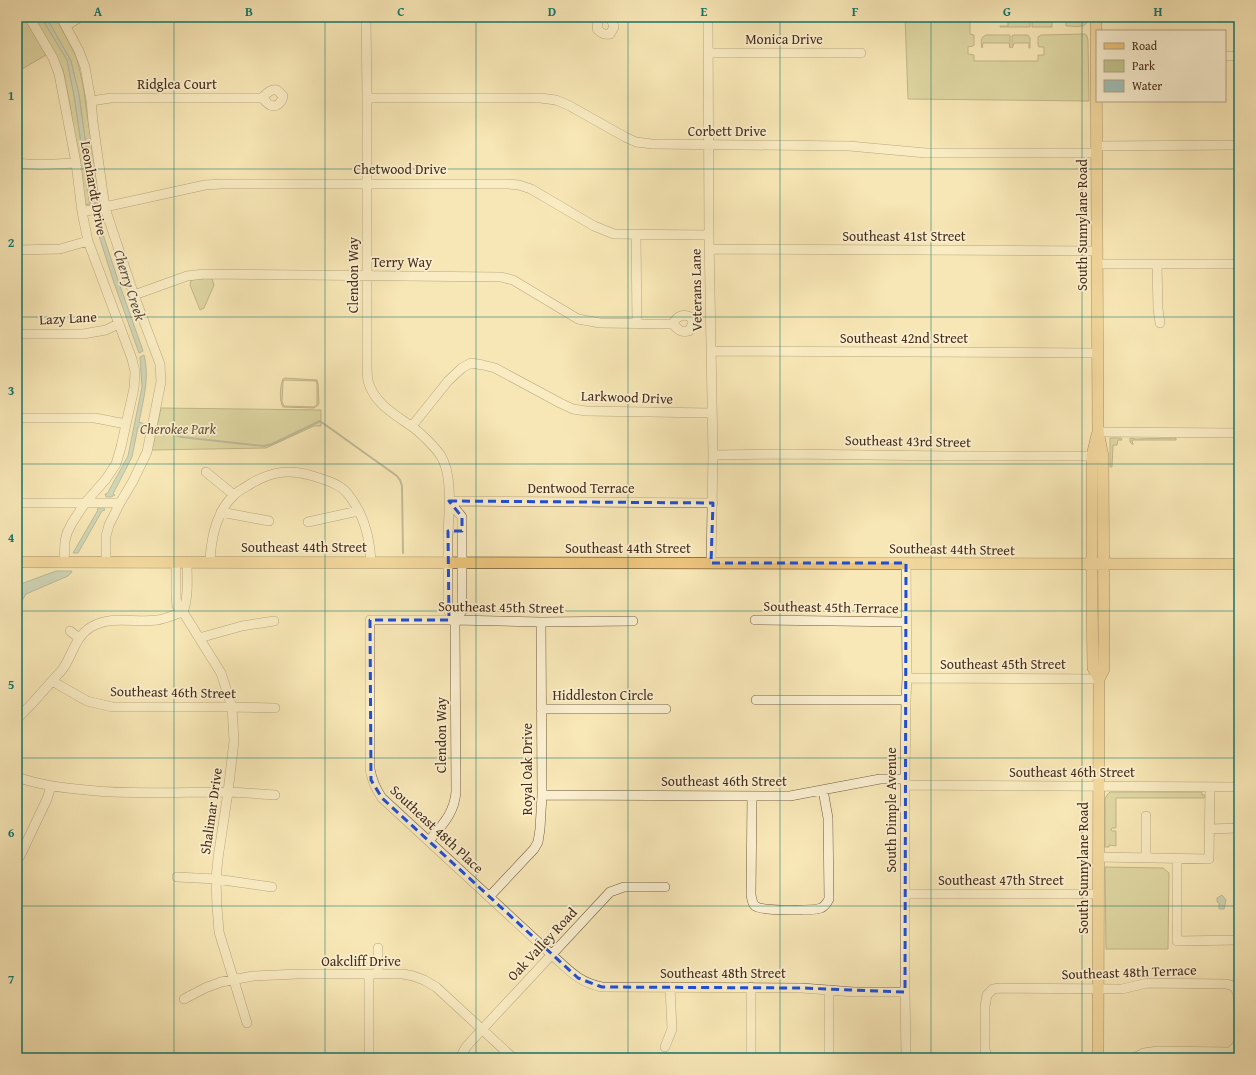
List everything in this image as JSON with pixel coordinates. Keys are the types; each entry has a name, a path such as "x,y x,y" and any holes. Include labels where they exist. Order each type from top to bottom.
{"main road":[{"name":"South Sunnylane Road","path":"1096,17 1096,30"},
{"name":"South Sunnylane Road","path":"1097,102 1098,456 1092,564 1093,668 1098,679 1098,1058"},
{"name":"South Sunnylane Road","path":"1098,456 1104,564 1104,669 1098,679"},
{"name":"Southeast 44th Street","path":"17,562 371,562 462,557 711,563 1239,564"}],"street":[{"name":"Leonhardt Drive","path":"29,17 53,58 59,74 76,163 94,210 134,295 160,364 161,382 147,452 109,525 106,536 106,562"},
{"name":"Leonhardt Drive","path":"61,17 79,51 85,67 91,101 94,130 94,210 88,241 132,359 135,372 134,388 116,464 106,479 85,503 72,523 65,541 64,562"},
{"path":"66,26 80,17"},
{"name":"Clendon Way","path":"366,17 368,381 380,403 412,426 441,456 448,475 450,486 448,532 448,610 455,620 455,803 450,815 429,841"},
{"path":"602,17 598,20 597,29 606,35 610,34 614,27 612,21 608,17"},
{"name":"Veterans Lane","path":"708,17 711,413 713,455 711,563"},
{"name":"Monica Drive","path":"708,53 861,53"},
{"path":"1226,56 1239,56"},
{"name":"Ridglea Court","path":"91,101 111,98 262,98"},
{"name":"Corbett Drive","path":"367,98 540,98 556,100 636,142 652,144 849,146 926,153 1096,150"},
{"path":"1096,150 1239,145"},
{"path":"17,163 25,165 76,163"},
{"name":"Chetwood Drive","path":"94,210 205,185 367,183 508,184 519,185 531,189 594,226 614,234 709,234"},
{"path":"636,235 637,324"},
{"path":"17,250 60,249 88,241"},
{"name":"Southeast 41st Street","path":"710,249 1097,251"},
{"path":"1097,264 1239,264"},
{"path":"1157,264 1158,309 1160,323"},
{"name":"Terry Way","path":"134,295 187,276 204,274 501,277 513,280 578,319 600,323 674,324"},
{"name":"Lazy Lane","path":"17,334 83,334 106,330 118,324"},
{"name":"Southeast 42nd Street","path":"711,350 1097,353"},
{"name":"Larkwood Drive","path":"412,426 448,381 462,368 471,363 496,368 573,409 586,411 711,413"},
{"path":"17,418 95,418 126,424"},
{"path":"1098,432 1239,433"},
{"name":"Southeast 43rd Street","path":"713,455 1098,456"},
{"path":"206,472 234,495"},
{"path":"210,562 211,542 221,512 234,495 257,481 278,472 301,472 330,481 347,493 367,530 370,544 371,562"},
{"name":"Clendon Way","path":"449,502 462,517 462,611 455,620"},
{"name":"Dentwood Terrace","path":"449,502 713,503"},
{"path":"17,503 120,503"},
{"path":"308,522 358,511"},
{"path":"221,512 229,515 269,521"},
{"path":"448,532 462,532"},
{"name":"Shalimar Drive","path":"182,562 176,596 177,606 183,612 221,673 232,707 234,742 216,878 219,932 247,1023"},
{"name":"South Dimple Avenue","path":"906,563 906,1058"},
{"path":"17,719 39,697 64,667 79,638 91,627 112,620 159,620 183,612"},
{"name":"Southeast 45th Street","path":"370,620 541,622 633,621"},
{"name":"Southeast 48th Place","path":"370,620 370,769 376,790 382,798 551,954"},
{"name":"Southeast 45th Terrace","path":"755,620 906,622"},
{"path":"199,638 242,626 274,621"},
{"name":"Royal Oak Drive","path":"490,897 534,849 538,842 542,796 541,622"},
{"path":"70,631 79,638"},
{"name":"Southeast 45th Street","path":"907,678 1098,679"},
{"name":"Southeast 46th Street","path":"52,681 87,701 112,707 275,708"},
{"path":"756,700 906,700"},
{"name":"Hiddleston Circle","path":"541,709 666,709"},
{"path":"17,777 51,786 87,791 123,793 228,792 274,795"},
{"name":"Southeast 46th Street","path":"542,796 790,796 880,779 905,782 1239,787"},
{"path":"20,856 47,799 51,786"},
{"path":"1098,857 1210,859 1210,787"},
{"path":"752,796 751,895 753,903 756,907 764,909 815,910 824,906 829,899 828,818 823,790"},
{"path":"1146,816 1146,858"},
{"path":"1210,829 1239,828"},
{"path":"1177,859 1178,941 1239,940"},
{"path":"177,877 216,878 272,887"},
{"name":"Oak Valley Road","path":"460,1058 466,1047 610,892 624,887 666,887"},
{"name":"Southeast 47th Street","path":"905,894 1098,894"},
{"path":"370,1058 374,974 378,948"},
{"name":"Southeast 48th Street","path":"551,954 578,978 594,986 602,987 751,987 905,992"},
{"name":"Oakcliff Drive","path":"184,999 205,988 233,979 260,976 403,974 424,980 436,987 513,1058"},
{"name":"Southeast 48th Terrace","path":"987,1058 985,1049 985,1006 986,995 992,989 1122,989 1147,983 1226,984 1233,986 1238,991 1239,1016"},
{"path":"665,1047 672,1030 670,987"},
{"path":"751,987 752,1058"},
{"path":"828,1058 829,990"},
{"path":"1134,1058 1144,1053 1158,1051 1230,1052 1235,1048 1239,1041 1239,1016"}],"highlighted area":[{"path":"449,501 713,503 711,563 906,563 905,992 802,988 602,987 578,978 382,798 371,780 370,620 449,620 448,531 462,531 462,517"}],"green space":[{"path":"17,17 24,17 46,55 17,72"},
{"path":"34,17 41,17 67,60 74,95 90,205 85,204 82,199 70,105 63,70"},
{"path":"46,17 55,17 77,59 83,85 99,196 98,202 94,204 79,95 71,61"},
{"path":"905,17 970,17 970,34 974,35 974,45 968,47 968,54 974,55 974,61 1038,61 1038,55 1044,55 1044,47 1039,47 1038,45 1038,37 1041,35 1085,34 1088,40 1089,101 908,99"},
{"path":"1008,17 1030,17 1030,27 1000,27 1008,26"},
{"path":"1032,17 1052,18 1052,27 1032,27"},
{"path":"1066,17 1088,17 1086,24 1077,27 1066,26"},
{"path":"986,35 1010,35 1010,48 1009,43 983,43 982,48 981,42"},
{"path":"1013,35 1028,35 1030,38 1030,48 1029,43 1014,43 1012,48"},
{"path":"212,279 214,285 204,308 200,310 190,285 191,280"},
{"path":"283,379 317,380 318,405 314,408 283,407 280,393","holes":["284,380 316,381 317,405 314,407 284,406 282,402"]},
{"name":"Cherokee Park","path":"161,408 321,410 321,426 314,426 266,448 152,450"},
{"path":"1110,438 1121,438 1122,440 1118,440 1117,445 1113,445 1112,467 1110,467"},
{"path":"1130,438 1176,438 1176,440 1132,440 1133,445 1130,442"},
{"path":"1235,613 1239,613 1239,627 1235,627"},
{"path":"1110,792 1202,792 1202,795 1206,795 1204,798 1116,798 1116,828 1112,828 1111,830 1116,831 1116,846 1109,845 1109,847 1105,847 1105,799"},
{"path":"1105,867 1163,868 1169,873 1168,949 1106,949"}],"water":[{"path":"41,17 46,17 71,61 79,95 94,203 90,203 74,95 67,60"},
{"path":"97,216 143,351 139,353 113,280 93,217"},
{"path":"144,355 146,363 146,380 139,422 148,425 147,428 138,427 132,457 113,494 115,495 106,497 105,494 107,494 128,456 142,387 140,357"},
{"path":"104,508 105,510 102,511 78,553 73,553 98,510 97,509"},
{"path":"56,571 72,571 68,576 26,594 17,609 18,585"},
{"path":"1222,895 1226,900 1224,909 1219,909 1217,898"}],"waterway":[{"path":"157,428 181,437 264,446 272,444 320,421 397,476 400,480 402,486 403,553"}],"water label":[{"name":"Cherry Creek","path":"130,285"}]}
